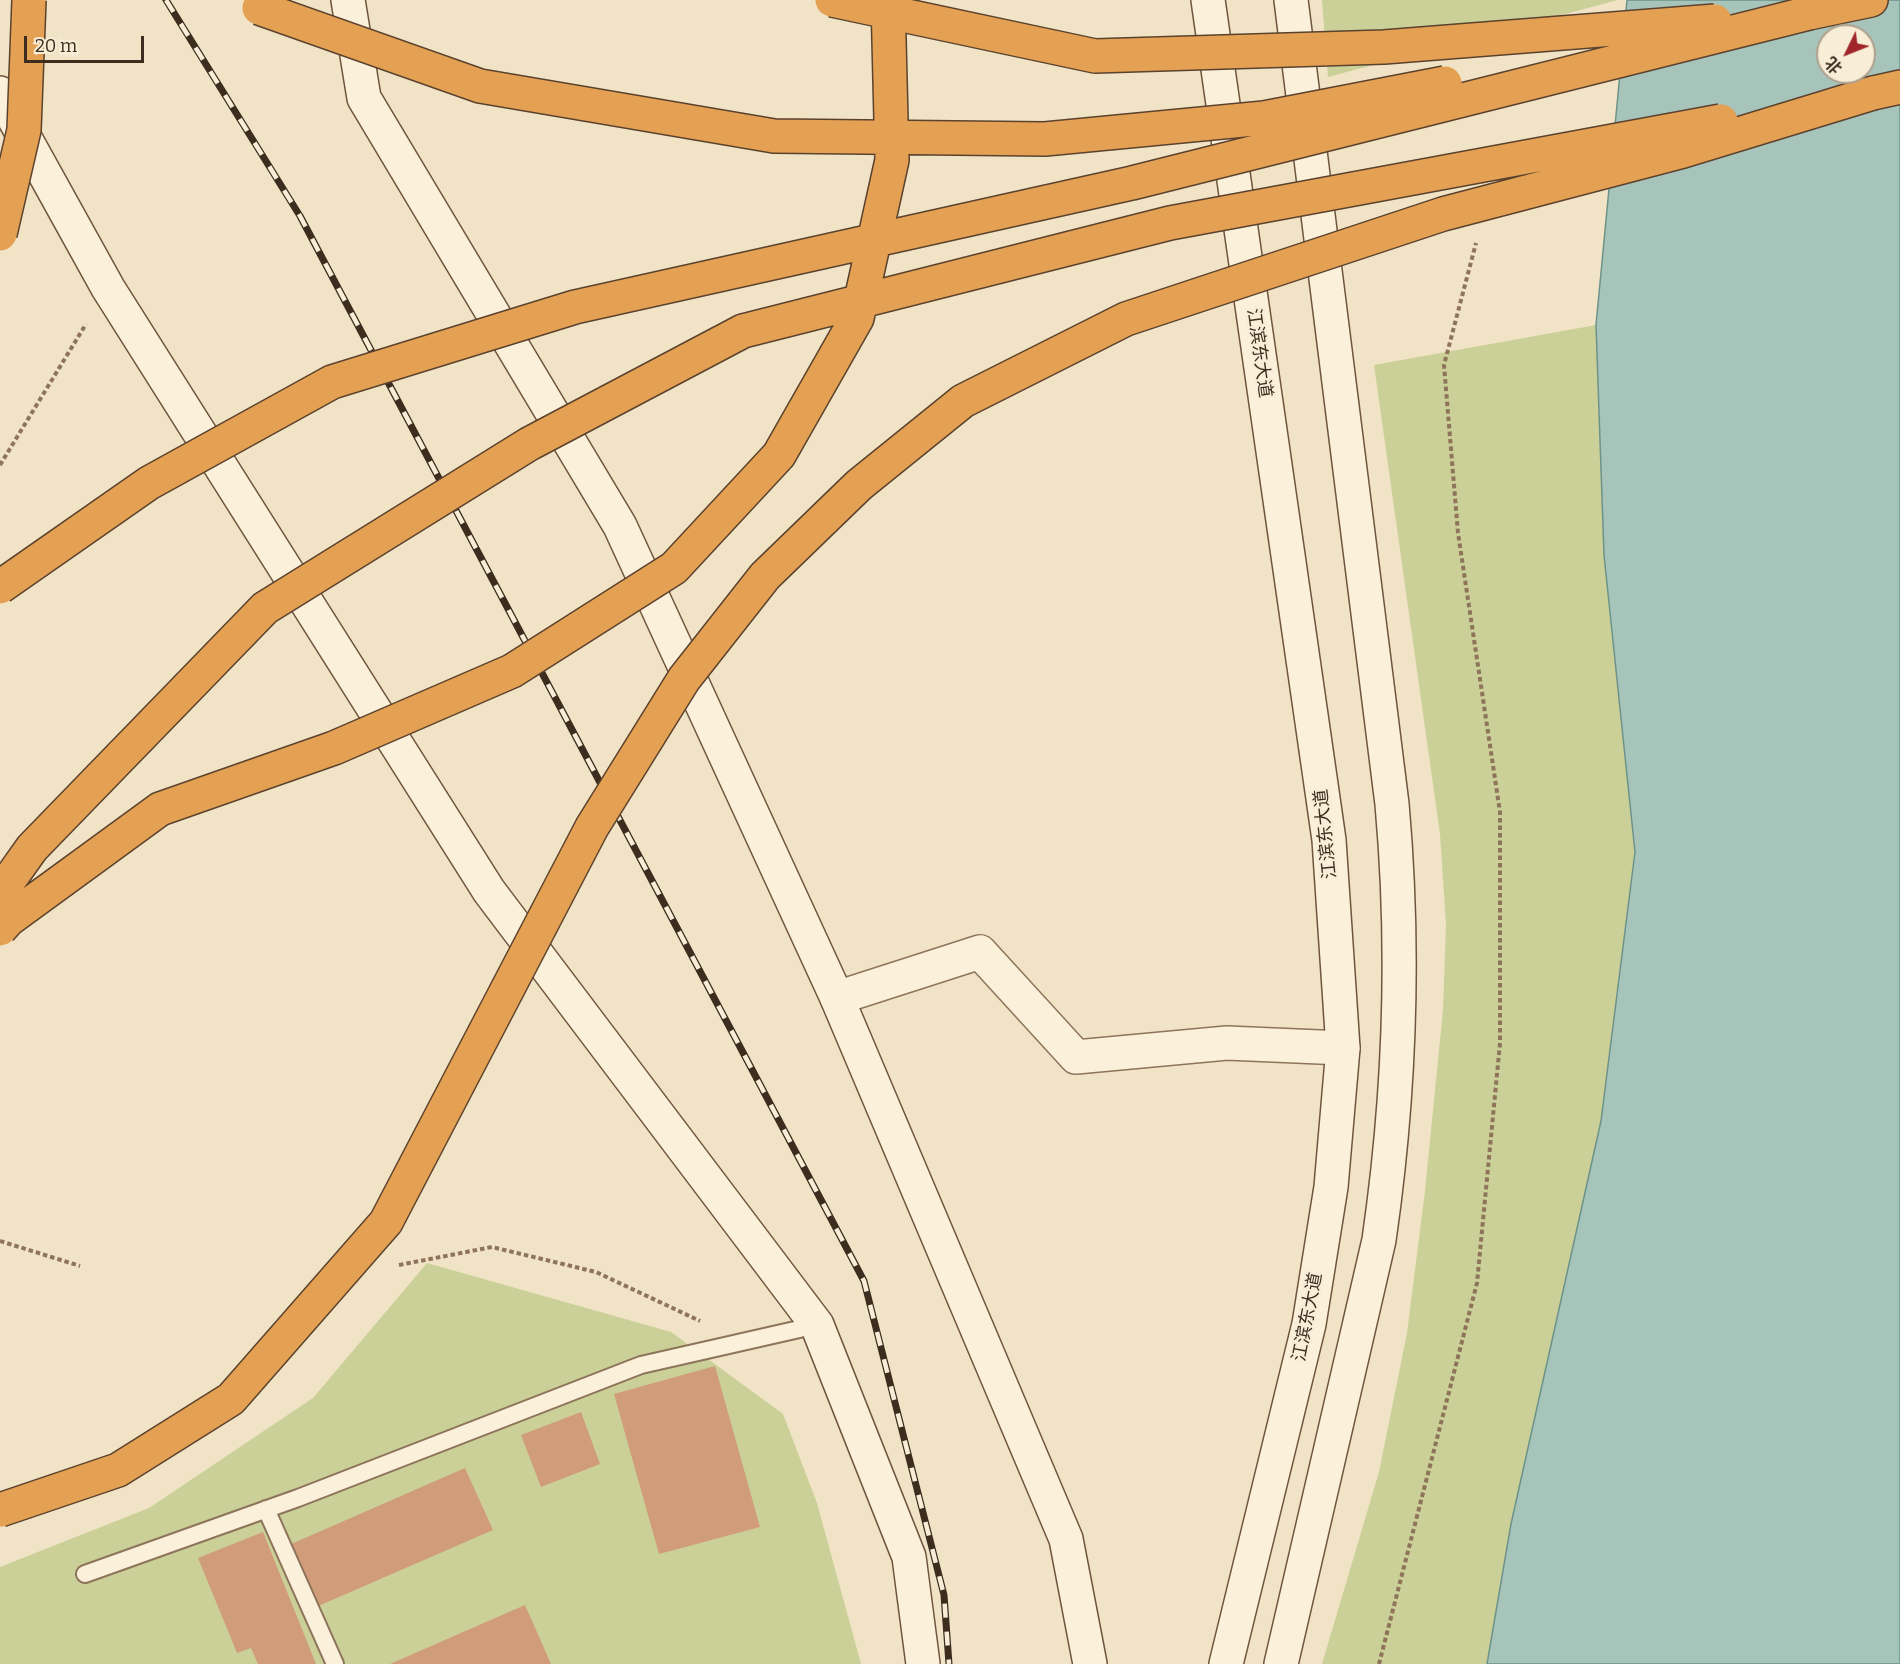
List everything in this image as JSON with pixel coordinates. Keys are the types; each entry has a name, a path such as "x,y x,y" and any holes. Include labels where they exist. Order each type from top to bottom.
{"highway":[{"path":"0,234 24,130 28,0"},
{"path":"242,0 480,86 774,136 1045,139 1264,118 1809,14"},
{"path":"832,0 1095,56 1384,47 1809,14"},
{"path":"0,929 8,920 160,809 333,748 512,671 674,568 779,455 857,318 892,160 888,0"},
{"path":"0,587 149,483 332,382 575,307 1132,183 1871,0"},
{"path":"0,894 32,848 265,608 529,444 743,332 1170,223 1887,90"},
{"path":"0,1510 118,1470 231,1399 386,1222 592,827 684,679 765,576 859,485 963,401 1126,319 1443,214 1683,152 1887,90"}],"street":[{"path":"348,0 364,98 620,526 837,998 1066,1539 1090,1664"},
{"name":"江滨东大道","path":"1208,0 1329,840 1342,1048 1331,1187 1309,1324 1226,1664"},
{"path":"1281,1664 1379,1240 1389,1169 1400,986 1399,884 1392,804 1291,0"},
{"path":"0,93 108,288 489,891 817,1325 909,1557 923,1664"},
{"path":"837,998 980,952 1076,1057 1227,1042 1342,1048"}],"lane":[{"path":"85,1574 266,1509 641,1365 817,1325"},
{"path":"266,1509 335,1664"}],"path":[{"path":"1379,1664 1477,1283 1500,1043 1500,812 1458,533 1444,365 1477,239"},
{"path":"0,465 108,288"},
{"path":"0,1241 80,1266"},
{"path":"387,1267 492,1247 596,1272 744,1342"}],"green space":[{"path":"1322,0 1618,0 1328,77"},
{"path":"1596,325 1604,555 1635,852 1601,1121 1511,1524 1487,1664 1322,1664 1379,1472 1407,1333 1425,1191 1443,1010 1446,925 1440,834 1374,365"},
{"path":"427,1263 671,1332 783,1414 817,1503 861,1664 0,1664 0,1567 149,1508 313,1398"}],"water":[{"path":"1627,0 1900,0 1900,1664 1487,1664 1511,1524 1601,1121 1635,852 1604,555 1596,325"}],"building":[{"path":"715,1366 760,1527 659,1554 614,1394"},
{"path":"581,1412 600,1464 541,1487 521,1435"},
{"path":"465,1468 493,1530 316,1607 289,1545"},
{"path":"263,1532 316,1664 258,1664 251,1648 237,1653 198,1558"},
{"path":"525,1605 551,1664 390,1664"}],"railway":[{"path":"166,0 300,216 864,1281 944,1595 949,1664"}]}
